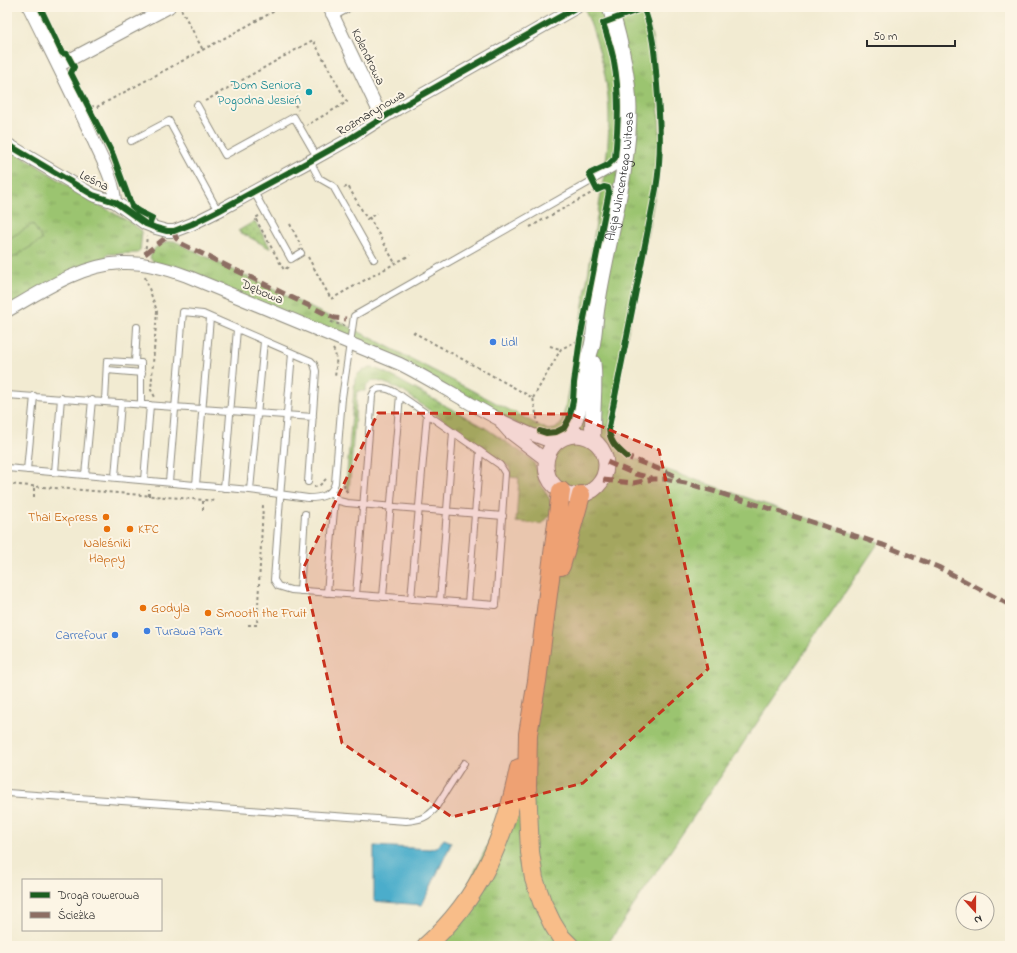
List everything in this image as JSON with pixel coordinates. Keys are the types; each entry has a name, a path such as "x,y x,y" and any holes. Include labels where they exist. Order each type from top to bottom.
{"main road":[{"path":"561,491 547,604 528,734 526,786 529,840 533,873 537,888 549,918 560,936 570,946"},
{"path":"547,604 557,580 581,495"},
{"path":"426,946 452,920 462,907 492,858 504,827 515,787 520,760 528,734"}],"street":[{"path":"29,7 111,179 115,202"},
{"path":"331,11 346,7"},
{"name":"Rozmarynowa","path":"174,231 192,224 254,192 577,7"},
{"name":"Aleja Wincentego Witosa","path":"561,439 577,413 587,362 586,342 598,301 624,162 628,120 626,76 622,47 610,7"},
{"path":"58,66 175,8"},
{"name":"Kolendrowa","path":"331,11 382,118"},
{"name":"Leśna","path":"7,144 94,195 115,202 149,226 167,231 174,231"},
{"name":"Dębowa","path":"7,311 60,282 88,270 121,263 157,266 187,276 349,343 420,375 499,420 536,436 561,439"},
{"name":"Aleja Wincentego Witosa","path":"586,342 595,376 592,428 593,440"},
{"name":"Dębowa","path":"499,420 509,432 546,460"},
{"path":"581,435 593,440 600,446 607,462 603,480 590,492 581,495 567,494 554,486 546,469 546,460 550,451 561,439 581,435"}],"lane":[{"path":"197,106 225,155 294,117 313,159 319,178 328,181 333,186 374,259"},
{"path":"131,141 168,121 218,211"},
{"path":"7,468 169,482 317,498 324,496 331,492 334,483 342,398 354,316 624,162"},
{"path":"254,192 291,259 301,253"},
{"path":"169,482 183,312 197,313 237,329 311,361 316,367 308,485"},
{"path":"196,485 210,318"},
{"path":"135,362 137,327"},
{"path":"224,488 237,329"},
{"path":"250,490 264,341"},
{"path":"292,353 274,580 276,584 283,588 300,591 327,593 496,605 506,473 500,465 400,395 382,388 375,390 373,392 356,595"},
{"path":"105,401 107,360 135,362 141,363 141,404"},
{"path":"107,370 142,373"},
{"path":"7,395 313,417"},
{"path":"383,597 400,395"},
{"path":"27,470 34,396"},
{"path":"55,472 62,398"},
{"path":"85,475 92,400"},
{"path":"115,477 122,403"},
{"path":"144,480 150,405"},
{"path":"411,599 427,414"},
{"path":"440,601 453,432"},
{"path":"468,603 480,451"},
{"path":"331,492 339,501 347,503 503,516"},
{"path":"327,593 335,498"},
{"path":"300,591 305,514"},
{"path":"7,793 406,821 419,820 428,816 434,810 464,763"}],"path":[{"path":"76,104 87,108 94,106 97,107 282,7"},
{"path":"175,8 203,50"},
{"path":"197,106 313,40 347,102 300,128"},
{"path":"369,217 395,263"},
{"path":"144,264 149,226"},
{"path":"307,256 331,299 410,255"},
{"path":"151,275 144,274 157,311 152,390"},
{"path":"413,332 533,398"},
{"path":"550,346 560,349 586,342"},
{"path":"330,346 336,354 334,384"},
{"path":"540,431 533,398 560,349"},
{"path":"308,485 319,486 327,478"},
{"path":"7,484 216,501"},
{"path":"34,487 34,497"},
{"path":"203,500 203,510"},
{"path":"248,624 257,625 263,505"}],"highlighted area":[{"path":"378,413 571,414 659,450 708,669 583,783 452,817 342,743 303,569"}],"green space":[{"path":"589,7 602,7 605,12 617,7 643,7 650,27 653,46 659,112 660,150 658,176 609,427 612,440 616,447 627,456 879,542 607,945 609,946 426,946 452,920 515,787 561,491 551,480 546,468 548,456 555,443 420,375 157,266 150,258 153,251 159,245 174,241 346,325 548,430 555,429 561,424 565,409 589,270 608,145 609,113 607,85 600,52 585,9"},
{"path":"7,146 90,200 130,222 142,231 140,251 137,253 107,254 105,266 7,311"},
{"path":"255,221 271,249 238,231"},
{"path":"33,224 42,240 7,261 7,240"},
{"path":"374,368 386,373 484,427 531,459 535,465 539,481 551,503 551,514 542,524 516,522 519,478 510,477 510,469 508,466 404,392 374,380 367,385 365,391 357,391 349,491 346,485 355,379 362,370"}],"water":[{"path":"444,839 451,842 449,848 422,905 374,901 374,846 430,849 438,846"}],"marked path":[{"path":"145,254 164,239 167,231"},
{"path":"174,231 176,238 182,244 328,315 335,318 346,319"},
{"path":"624,454 627,457 669,473 675,476 679,481"},
{"path":"607,462 635,474 652,478"},
{"path":"603,480 634,483 653,479 665,479 690,484 883,545 938,567 1010,605"}],"cycle path":[{"path":"40,7 62,53 67,54 74,67 71,73 113,155 132,206 138,211 152,218 149,225"},
{"path":"7,144 93,195 115,202 146,224 167,231 174,231 218,211 346,141 397,109 577,7"},
{"path":"627,457 612,441 609,427 656,189 660,150 655,55 650,26 643,7"},
{"path":"540,431 546,433 556,432 564,428 569,419 573,401 580,339 609,192 608,188 604,187 597,190 589,174 608,165 615,158 618,122 616,74 611,47 603,23 643,8"}],"place":[{"name":"Dom Seniora Pogodna Jesień","path":"309,92"},
{"name":"Lidl","path":"493,342"},
{"name":"Thai Express","path":"106,517"},
{"name":"Naleśniki Happy","path":"107,529"},
{"name":"KFC","path":"130,529"},
{"name":"Godyla","path":"143,608"},
{"name":"Smooth the Fruit","path":"208,613"},
{"name":"Turawa Park","path":"147,631"},
{"name":"Carrefour","path":"115,635"}]}
